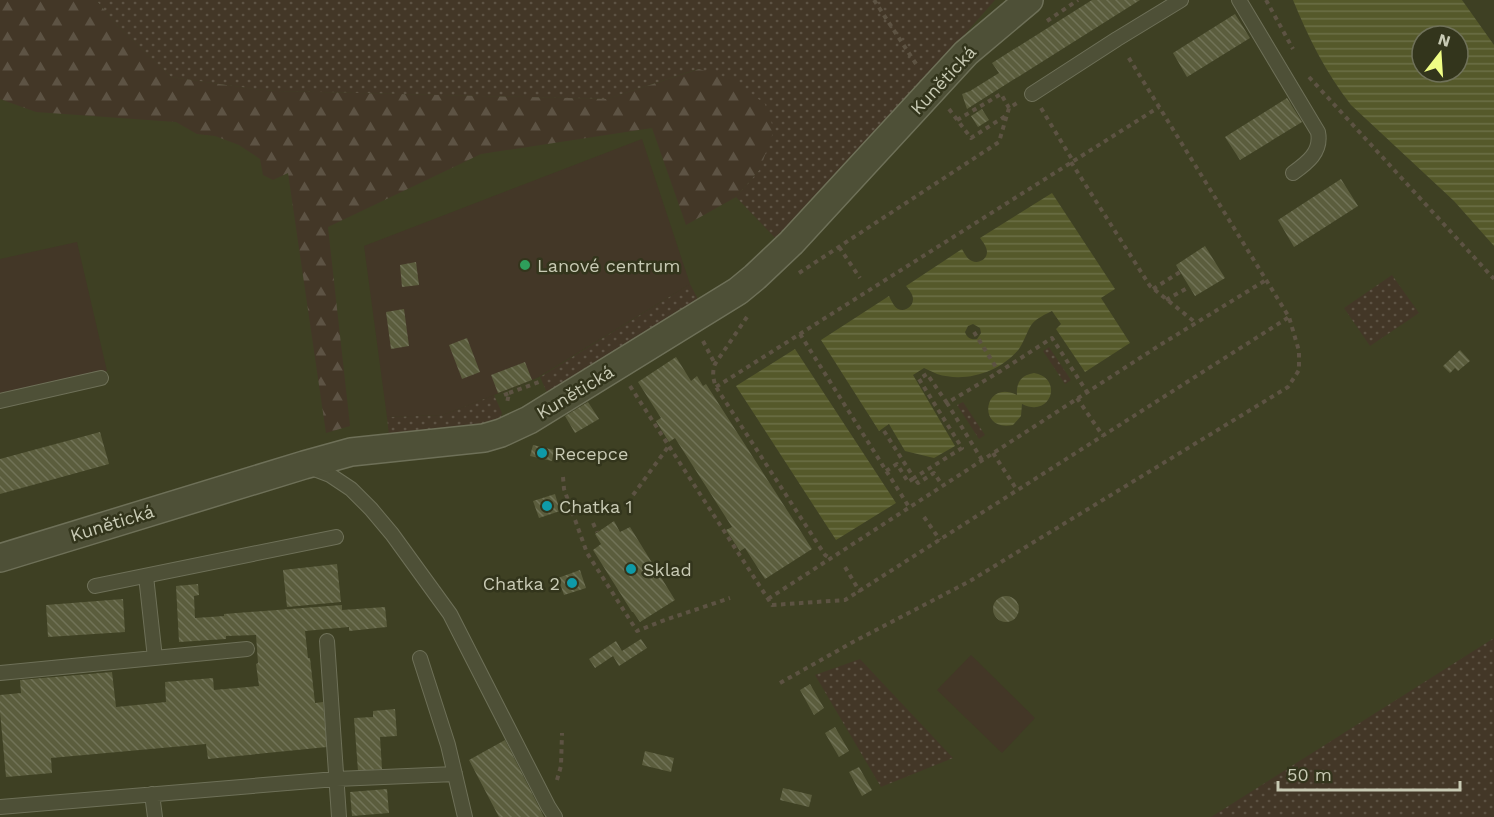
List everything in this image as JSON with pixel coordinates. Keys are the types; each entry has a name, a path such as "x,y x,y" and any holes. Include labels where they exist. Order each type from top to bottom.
{"street":[{"name":"Kunětická","path":"0,558 351,452 484,438 501,433 549,408 738,291 755,277 791,243 966,53 1029,0"}],"lane":[{"path":"1032,94 1181,0"},
{"path":"1239,0 1318,132 1318,147 1306,163 1293,173"},
{"path":"0,401 101,378"},
{"path":"304,465 330,475 351,489 371,509 450,614 551,812"},
{"path":"95,586 336,537"},
{"path":"146,576 155,658"},
{"path":"327,641 339,817"},
{"path":"0,673 247,649"},
{"path":"420,658 448,746 465,817"},
{"path":"0,807 41,811 152,794 336,779 455,774"},
{"path":"152,794 154,817"}],"path":[{"path":"874,0 934,90 971,138 1007,115"},
{"path":"1266,0 1297,56"},
{"path":"780,683 970,581 1288,387 1299,370 1299,351 1289,317 1117,39"},
{"path":"1307,74 1494,279"},
{"path":"957,120 1001,94 1009,108"},
{"path":"799,273 999,142 1009,108 1032,94 1072,162 1153,289 1196,323"},
{"path":"716,387 1159,107"},
{"path":"838,247 860,278"},
{"path":"1153,289 1180,273"},
{"path":"768,598 1077,398 1266,280"},
{"path":"1166,300 1189,287"},
{"path":"753,308 715,364 714,381 825,555 830,558"},
{"path":"638,379 629,385 772,605 845,600 1289,317"},
{"path":"974,332 999,372"},
{"path":"800,334 909,507"},
{"path":"701,338 715,364"},
{"path":"947,403 1052,338 1087,392"},
{"path":"886,471 897,464 908,482 962,448 919,379 927,374 982,460"},
{"path":"509,393 539,382"},
{"path":"1077,398 1102,436"},
{"path":"884,430 918,483 934,473 942,485"},
{"path":"633,495 669,446"},
{"path":"993,453 1017,490"},
{"path":"563,477 564,489 587,553 637,631 730,598"},
{"path":"924,517 940,540"},
{"path":"593,524 597,532"},
{"path":"845,567 860,592"},
{"path":"551,812 561,766 562,733"}],"green space":[{"path":"0,0 96,0 116,24 171,77 254,89 607,99 699,69 733,80 765,104 774,130 760,169 736,197 686,225 652,128 481,154 328,227 350,426 326,433 288,173 273,180 263,175 260,159 239,145 215,136 197,134 176,122 36,112 0,99"},
{"path":"96,0 995,0 779,242 736,197 760,169 698,69 607,99 254,89 171,77 116,24"},
{"name":"Lanové centrum","path":"642,139 690,284 537,378 443,415 387,417 364,246"},
{"path":"77,242 107,371 0,395 0,259"},
{"path":"1392,275 1419,313 1370,346 1344,308"},
{"path":"690,284 701,305 550,399 540,377"},
{"path":"1049,347 1071,380 1065,384 1043,351"},
{"path":"494,395 502,413 497,428 389,435 387,417 443,415"},
{"path":"963,402 985,435 979,439 957,405"},
{"path":"1494,638 1494,817 1211,817"},
{"path":"971,655 1035,718 1002,753 937,690"},
{"path":"860,659 953,758 881,787 815,675"}],"shaded area":[{"path":"1293,0 1462,0 1494,45 1494,246 1454,201 1351,105 1311,41"},
{"path":"1052,193 1115,289 1101,298 1130,343 1085,372 1056,329 1061,324 1052,311 1034,322 1019,349 1002,364 992,369 971,376 959,377 937,374 924,368 913,375 955,446 934,458 905,451 889,424 879,431 821,340 889,296 898,309 908,308 913,299 906,286 962,249 967,258 972,261 977,262 984,259 987,250 980,238","holes":["973,324 980,328 981,333 977,339 970,338 965,332 968,326"]},
{"path":"795,349 896,503 836,540 736,386"},
{"path":"1034,373 1043,376 1049,382 1050,396 1046,402 1032,407 1022,404 1021,416 1013,425 1001,425 993,421 988,407 991,399 997,394 1006,392 1017,395 1020,380"}],"building":[{"path":"1092,0 1140,0 967,109 962,94 999,73 992,63"},
{"path":"1235,14 1250,38 1187,77 1173,53"},
{"path":"1287,98 1302,122 1240,160 1225,137"},
{"path":"982,109 989,120 978,127 971,116"},
{"path":"1341,179 1358,206 1294,247 1278,220"},
{"path":"1205,246 1225,278 1195,296 1176,265"},
{"path":"416,262 419,285 402,287 400,265"},
{"path":"404,309 409,346 391,349 386,312"},
{"path":"467,338 480,372 462,379 449,345"},
{"path":"1460,350 1470,361 1458,371 1455,368 1450,373 1443,366"},
{"path":"676,357 691,381 697,376 703,386 706,384 812,549 765,579 745,548 740,551 726,530 732,527 675,438 669,442 656,421 661,418 638,382"},
{"path":"525,362 532,380 498,393 491,375"},
{"path":"588,402 599,419 575,433 565,416"},
{"path":"100,432 109,464 0,494 0,459"},
{"name":"Recepce","path":"533,445 554,450 552,461 530,456"},
{"name":"Chatka 1","path":"555,494 560,511 539,518 533,501"},
{"name":"Sklad","path":"614,521 620,532 630,527 675,600 640,622 593,550 601,544 595,534"},
{"path":"337,564 341,602 287,607 283,570"},
{"name":"Chatka 2","path":"580,570 586,588 564,595 558,578"},
{"path":"198,584 199,595 194,596 195,618 342,605 342,610 385,607 387,627 349,631 349,627 305,631 315,703 323,702 327,747 208,759 206,744 51,758 52,773 6,777 0,695 21,693 20,680 112,672 116,707 166,702 165,682 213,678 214,690 259,686 256,635 179,642 176,586"},
{"path":"1006,596 1015,600 1019,609 1015,618 1006,622 997,618 993,609 997,600"},
{"path":"123,599 125,632 48,637 46,605"},
{"path":"641,639 647,648 619,666 613,656 595,668 589,659 616,641 622,651"},
{"path":"810,684 824,708 814,715 800,690"},
{"path":"395,709 397,736 380,737 382,769 358,771 354,718 373,717 373,711"},
{"path":"835,727 849,751 839,757 825,733"},
{"path":"505,740 544,817 499,817 469,760"},
{"path":"645,751 674,758 671,772 642,765"},
{"path":"859,767 872,790 862,796 849,772"},
{"path":"783,788 812,795 809,807 780,800"},
{"path":"387,789 389,813 352,816 350,792"}],"place":[{"name":"Lanové centrum","path":"525,265"},
{"name":"Recepce","path":"542,453"},
{"name":"Chatka 1","path":"547,506"},
{"name":"Sklad","path":"631,569"},
{"name":"Chatka 2","path":"572,583"}]}
